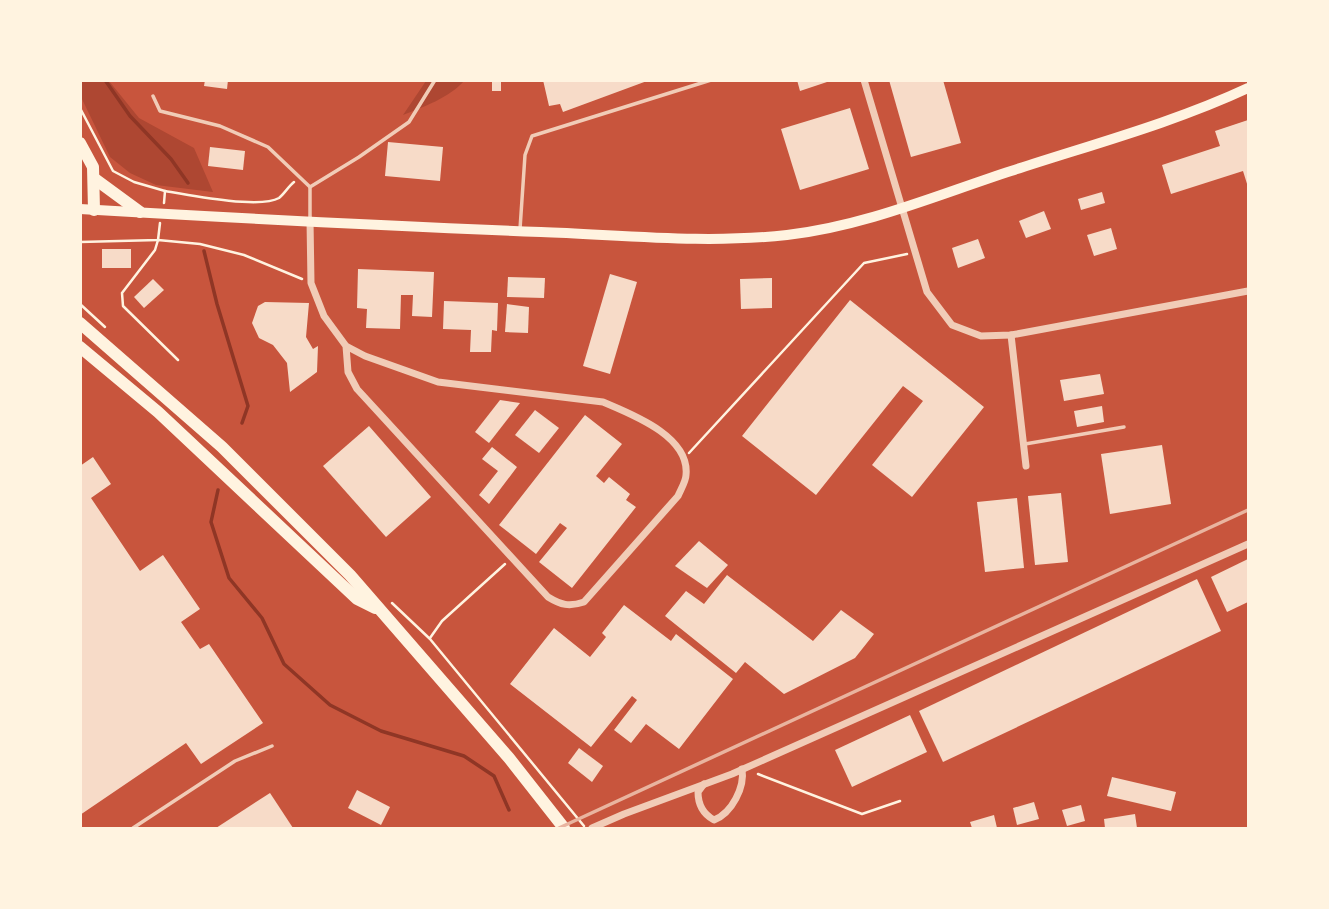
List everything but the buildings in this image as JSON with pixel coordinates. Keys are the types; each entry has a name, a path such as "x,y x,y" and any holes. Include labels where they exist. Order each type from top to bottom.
{"highway":[{"path":"80,143 88,153 95,178 94,210"},
{"path":"95,178 140,212"},
{"path":"80,323 222,447 350,575 509,758 564,828"},
{"path":"80,347 158,412 357,599 378,610"}],"main road":[{"path":"80,209 520,231 753,238 827,229 902,209 1190,112 1248,88"}],"street":[{"path":"864,80 927,292 952,325 981,336 1011,335 1248,291"},
{"path":"310,220 311,283 324,316 346,346 390,366 438,382 603,402 651,424 673,442 684,459 686,475 678,496 584,602 573,606 560,604 548,597 357,389 348,372 346,346"},
{"path":"1011,335 1026,466"},
{"path":"594,828 742,769 1248,544"},
{"path":"704,784 698,792 700,807 714,820 723,817 741,785 742,769"}],"lane":[{"path":"310,187 409,122 435,80"},
{"path":"520,231 525,155 532,136 711,80"},
{"path":"153,96 160,111 220,126 268,147 310,187 310,220"},
{"path":"1023,444 1124,427"},
{"path":"133,828 235,761 272,746"}],"path":[{"path":"80,108 113,171 134,182 165,191 212,199 262,202 279,198 288,187 302,179"},
{"path":"165,191 155,250 121,293 123,306 178,360"},
{"path":"80,243 158,240 200,244 244,255 311,283"},
{"path":"684,459 864,263 913,252"},
{"path":"430,639 442,621 512,557"},
{"path":"742,769 788,784 862,814 900,801"}],"shaded area":[{"path":"81,80 109,81 139,118 194,148 213,192 156,185 130,173 110,157 81,97"},
{"path":"426,81 464,81 443,97 403,115"}],"waterway":[{"path":"105,80 130,116 171,159 188,183"},
{"path":"204,251 248,406 242,423"},
{"path":"218,490 211,522 229,578 262,618 284,664 330,705 381,731 464,756 494,776 509,810"}],"railway":[{"path":"559,828 1248,510"}]}
